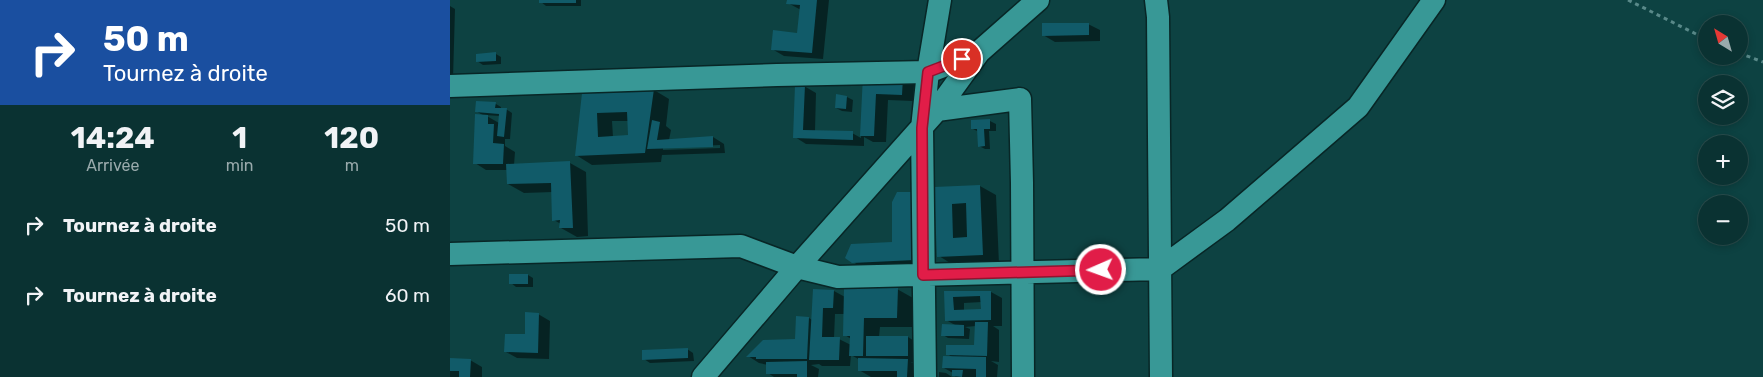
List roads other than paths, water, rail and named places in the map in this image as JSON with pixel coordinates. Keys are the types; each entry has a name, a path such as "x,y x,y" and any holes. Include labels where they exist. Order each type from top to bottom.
{"street":[{"path":"925,377 922,128 928,72 940,0"},
{"path":"703,377 797,266 922,128 980,52 1038,0"},
{"path":"1156,0 1158,17 1161,377"},
{"path":"450,254 740,246 797,266 838,277 1160,268 1227,220 1358,107 1434,0"},
{"path":"450,86 928,72 980,52"},
{"path":"937,110 1020,99 1023,377"}]}
